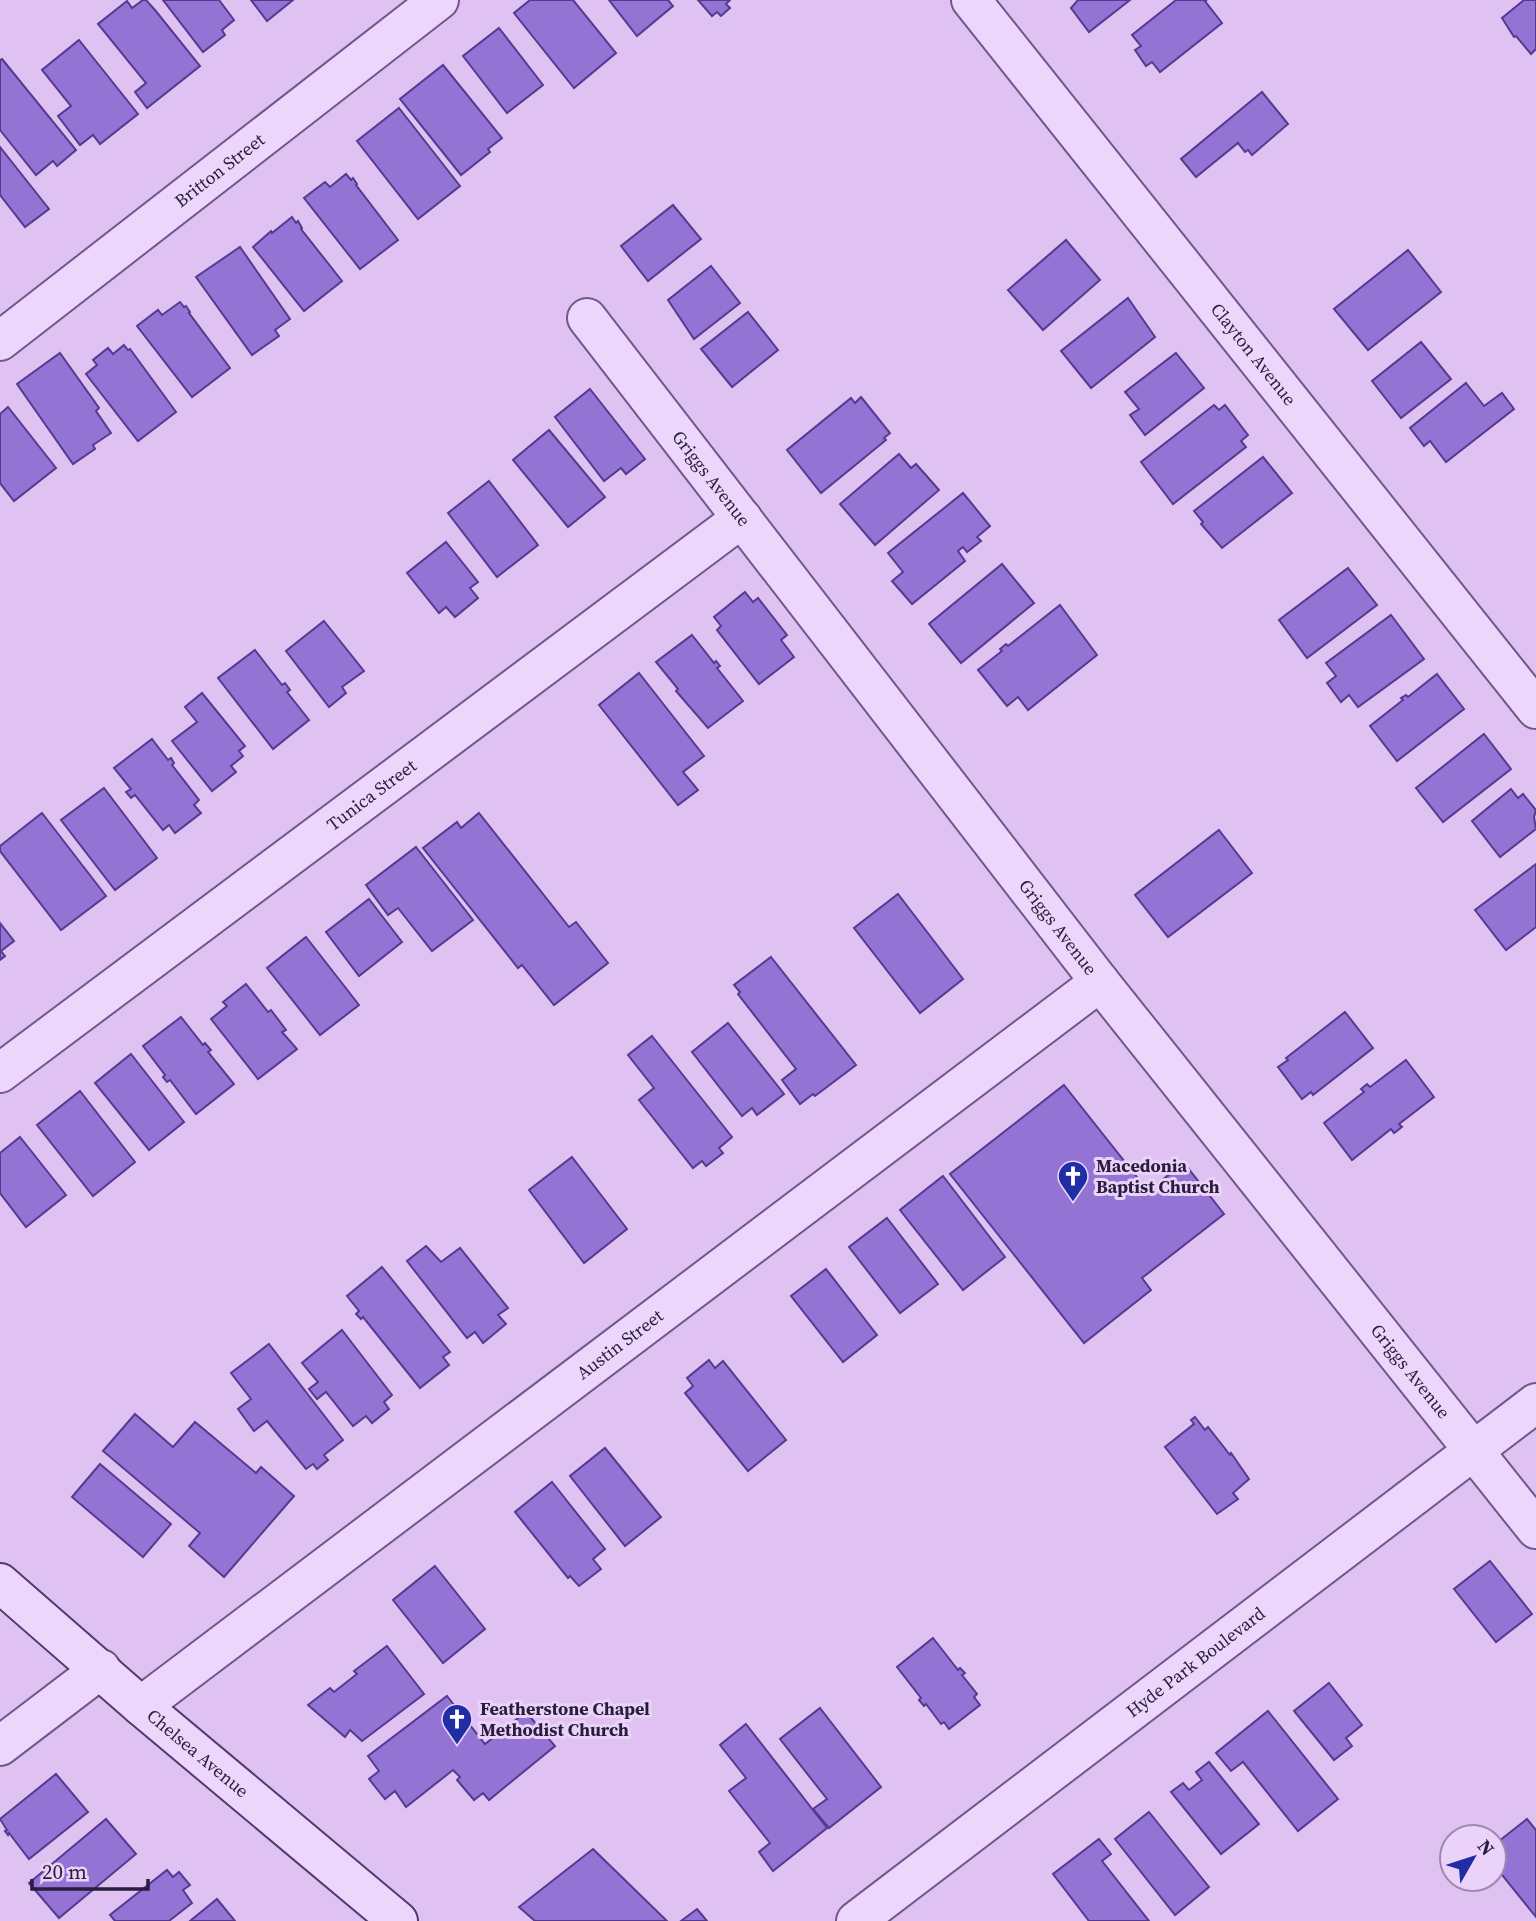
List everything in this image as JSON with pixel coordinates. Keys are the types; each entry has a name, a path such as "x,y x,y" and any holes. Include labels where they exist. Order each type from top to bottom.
{"street":[{"name":"Britton Street","path":"0,341 439,0"},
{"name":"Clayton Avenue","path":"971,0 1536,709"},
{"name":"Griggs Avenue","path":"587,318 1100,982 1536,1529"},
{"name":"Tunica Street","path":"0,1073 741,518"},
{"name":"Austin Street","path":"141,1706 1100,982"},
{"name":"Hyde Park Boulevard","path":"856,1921 1536,1403"},
{"name":"Chelsea Avenue","path":"0,1583 141,1706 398,1921"},
{"path":"0,1746 101,1670"}],"building":[{"path":"143,0 155,10 200,66 147,108 135,92 146,83 98,24 127,1 132,8"},
{"path":"163,0 219,0 234,20 222,30 225,35 203,52"},
{"path":"251,0 293,0 267,21"},
{"path":"530,0 573,0 616,53 574,88 514,13"},
{"path":"609,0 668,0 673,6 637,36"},
{"path":"698,0 730,0 726,4 730,8 721,16 717,12 712,16"},
{"path":"1078,0 1130,0 1089,32 1071,8"},
{"path":"1176,0 1207,0 1205,1 1222,23 1160,72 1152,62 1146,66 1135,50 1141,46 1132,35"},
{"path":"1524,0 1536,0 1536,49 1531,54 1516,36 1514,37 1502,18"},
{"path":"499,28 543,85 507,113 463,56"},
{"path":"79,40 138,114 100,144 93,135 80,145 58,116 71,106 42,70"},
{"path":"2,59 76,150 57,166 53,161 36,175 0,130"},
{"path":"443,65 502,138 488,149 490,152 461,175 400,99"},
{"path":"1262,92 1288,124 1252,155 1248,150 1245,152 1238,143 1196,177 1181,159"},
{"path":"399,108 460,186 418,219 357,141"},
{"path":"0,147 49,209 25,227 0,195"},
{"path":"346,174 351,180 353,178 398,240 360,269 304,198 325,182 330,187"},
{"path":"673,205 701,239 648,281 621,246"},
{"path":"292,217 296,223 298,221 301,229 342,281 304,311 253,247"},
{"path":"1066,240 1100,280 1043,330 1008,290"},
{"path":"240,247 290,319 275,330 279,336 252,355 196,277"},
{"path":"1408,250 1441,292 1368,350 1334,309"},
{"path":"711,266 740,303 694,339 668,300"},
{"path":"1128,298 1155,337 1091,388 1061,351"},
{"path":"180,302 186,306 230,368 192,397 137,326 158,310 162,315"},
{"path":"748,312 778,350 732,387 701,349"},
{"path":"1421,342 1451,379 1401,418 1372,381"},
{"path":"124,345 130,349 176,412 138,441 86,374 97,365 93,360 108,348 113,354"},
{"path":"60,353 99,408 96,411 111,433 93,445 95,449 73,464 17,384"},
{"path":"1176,353 1204,388 1145,435 1130,415 1139,409 1125,392"},
{"path":"1466,383 1484,406 1502,393 1514,409 1446,462 1430,441 1424,446 1410,428"},
{"path":"590,389 645,459 626,474 621,468 604,481 555,417"},
{"path":"861,397 890,433 884,438 886,440 821,493 787,450 851,398 855,403"},
{"path":"1214,405 1219,410 1225,405 1248,435 1241,441 1246,447 1173,504 1141,462"},
{"path":"8,407 56,468 14,501 0,483 0,414"},
{"path":"549,430 605,497 568,527 513,460"},
{"path":"899,454 911,468 916,464 939,490 875,545 840,504"},
{"path":"1263,457 1292,493 1222,548 1201,524 1203,522 1194,511"},
{"path":"489,481 538,545 497,577 448,513"},
{"path":"963,493 990,526 977,537 981,541 967,552 963,547 958,551 965,561 912,604 892,581 903,572 888,553"},
{"path":"446,542 478,582 470,588 478,598 455,617 446,607 439,613 407,573"},
{"path":"1002,564 1034,603 961,663 929,624"},
{"path":"1348,568 1377,605 1307,658 1279,620"},
{"path":"745,592 753,602 758,598 787,635 781,640 794,657 759,684 717,630 721,626 714,617"},
{"path":"1060,605 1097,655 1028,710 1018,697 1007,706 978,670 1002,651 1000,649 1006,644 1008,646"},
{"path":"1391,615 1424,659 1358,707 1349,695 1341,702 1327,683 1336,676 1326,663"},
{"path":"324,621 364,671 342,687 346,693 329,707 286,651"},
{"path":"692,635 714,663 716,661 720,666 717,668 743,701 708,728 676,691 678,689 656,662"},
{"path":"255,650 282,685 285,683 290,690 287,692 309,720 273,749 218,678"},
{"path":"639,673 704,756 683,772 698,790 678,805 599,705"},
{"path":"1437,674 1464,709 1397,761 1370,726 1403,700 1401,698 1406,695 1408,697"},
{"path":"202,693 245,746 239,751 243,756 231,766 236,772 212,791 172,741 197,722 185,707"},
{"path":"1484,734 1511,769 1443,822 1416,788"},
{"path":"152,739 168,760 171,758 174,763 172,765 199,800 194,805 201,813 175,833 169,825 163,830 135,795 131,798 126,792 131,789 114,768"},
{"path":"104,788 157,858 115,890 61,820"},
{"path":"1511,789 1518,798 1523,794 1536,810 1536,829 1500,857 1472,821"},
{"path":"42,813 106,896 61,930 0,851 0,846"},
{"path":"479,813 569,927 576,922 608,963 554,1005 522,965 518,968 423,848 457,822 461,828"},
{"path":"1219,830 1252,873 1168,937 1135,895"},
{"path":"416,847 473,920 432,951 398,908 388,915 366,885"},
{"path":"1536,864 1536,927 1506,950 1475,910"},
{"path":"898,894 963,979 920,1013 854,928"},
{"path":"369,899 402,942 359,976 326,932"},
{"path":"0,923 14,941 1,951 5,956 0,960"},
{"path":"306,937 359,1005 320,1035 267,968"},
{"path":"771,957 856,1065 800,1104 782,1080 796,1069 738,994 740,992 734,985"},
{"path":"246,984 268,1012 271,1010 286,1030 282,1032 297,1049 258,1079 211,1019 227,1006 223,1002"},
{"path":"1345,1012 1373,1048 1313,1095 1311,1092 1302,1099 1278,1067"},
{"path":"181,1017 203,1045 205,1043 211,1050 208,1052 234,1084 196,1114 170,1080 167,1082 163,1077 165,1075 143,1046"},
{"path":"728,1023 784,1094 757,1115 752,1108 742,1116 692,1052"},
{"path":"652,1036 732,1137 719,1148 723,1153 706,1166 702,1161 693,1168 639,1100 654,1088 628,1055"},
{"path":"131,1054 184,1122 149,1150 95,1083"},
{"path":"1406,1060 1434,1097 1399,1124 1402,1127 1394,1133 1391,1129 1352,1160 1324,1123 1364,1092 1361,1089 1367,1084 1370,1087"},
{"path":"1064,1085 1148,1191 1184,1163 1224,1214 1142,1278 1151,1290 1084,1343 950,1174"},
{"path":"80,1091 135,1162 93,1196 37,1125"},
{"path":"20,1137 66,1195 26,1227 0,1193 0,1153"},
{"path":"572,1157 627,1229 584,1263 529,1190"},
{"path":"943,1176 1005,1257 963,1290 900,1210"},
{"path":"887,1218 938,1284 900,1313 849,1247"},
{"path":"426,1246 441,1262 460,1248 508,1308 498,1315 506,1324 483,1343 475,1332 467,1338 407,1261"},
{"path":"382,1267 450,1352 443,1357 449,1365 420,1388 363,1317 361,1319 356,1314 359,1311 347,1296"},
{"path":"826,1269 877,1335 843,1362 791,1296"},
{"path":"342,1330 392,1395 384,1402 389,1409 372,1423 366,1416 353,1426 326,1392 317,1399 309,1389 318,1382 302,1363"},
{"path":"269,1344 343,1440 324,1455 328,1460 317,1469 313,1464 306,1469 267,1421 254,1431 238,1409 251,1399 231,1373"},
{"path":"709,1360 715,1368 723,1361 786,1440 748,1471 685,1393 693,1386 687,1378"},
{"path":"135,1414 173,1447 195,1422 256,1473 261,1467 294,1496 224,1577 189,1546 200,1533 103,1451"},
{"path":"1195,1417 1205,1430 1208,1427 1230,1455 1231,1453 1249,1479 1233,1493 1238,1499 1217,1514 1165,1447 1194,1424 1191,1420"},
{"path":"605,1448 661,1517 625,1546 570,1476"},
{"path":"100,1464 171,1524 143,1557 72,1497"},
{"path":"552,1482 605,1549 593,1559 601,1569 579,1586 570,1576 568,1578 515,1512"},
{"path":"1490,1561 1532,1614 1496,1642 1454,1589"},
{"path":"435,1566 485,1629 443,1663 393,1600"},
{"path":"933,1638 958,1670 960,1668 965,1673 962,1675 977,1694 974,1697 980,1705 949,1729 944,1722 941,1724 926,1704 924,1706 897,1667"},
{"path":"387,1646 424,1694 362,1741 350,1730 345,1737 308,1705 330,1688 334,1692 357,1674 354,1671"},
{"path":"1329,1683 1362,1725 1346,1738 1352,1746 1334,1760 1294,1711"},
{"path":"447,1696 485,1744 526,1712 555,1746 489,1800 483,1793 474,1800 457,1780 460,1777 453,1770 406,1807 395,1791 385,1799 369,1779 379,1771 368,1756"},
{"path":"820,1708 881,1787 829,1828 813,1809 827,1799 780,1739"},
{"path":"1268,1711 1338,1799 1298,1831 1243,1762 1231,1771 1216,1753"},
{"path":"746,1724 827,1828 773,1871 759,1852 770,1843 729,1791 746,1778 720,1745"},
{"path":"1209,1762 1259,1824 1221,1854 1171,1792 1183,1783 1189,1790 1202,1780 1196,1772"},
{"path":"56,1774 88,1812 29,1859 5,1831 7,1830 0,1819"},
{"path":"1149,1812 1209,1887 1175,1915 1115,1839"},
{"path":"106,1819 136,1854 59,1918 29,1883"},
{"path":"1527,1819 1536,1830 1536,1917 1508,1882 1508,1834"},
{"path":"1099,1839 1111,1854 1102,1861 1149,1921 1089,1921 1053,1874"},
{"path":"593,1849 667,1921 535,1921 519,1907"},
{"path":"167,1870 173,1877 179,1872 190,1885 183,1890 192,1903 169,1921 115,1921 110,1915"},
{"path":"217,1899 235,1921 190,1921"},
{"path":"697,1909 707,1921 681,1921"}],"place":[{"name":"Macedonia Baptist Church","path":"1073,1203"},
{"name":"Featherstone Chapel Methodist Church","path":"457,1746"}]}
